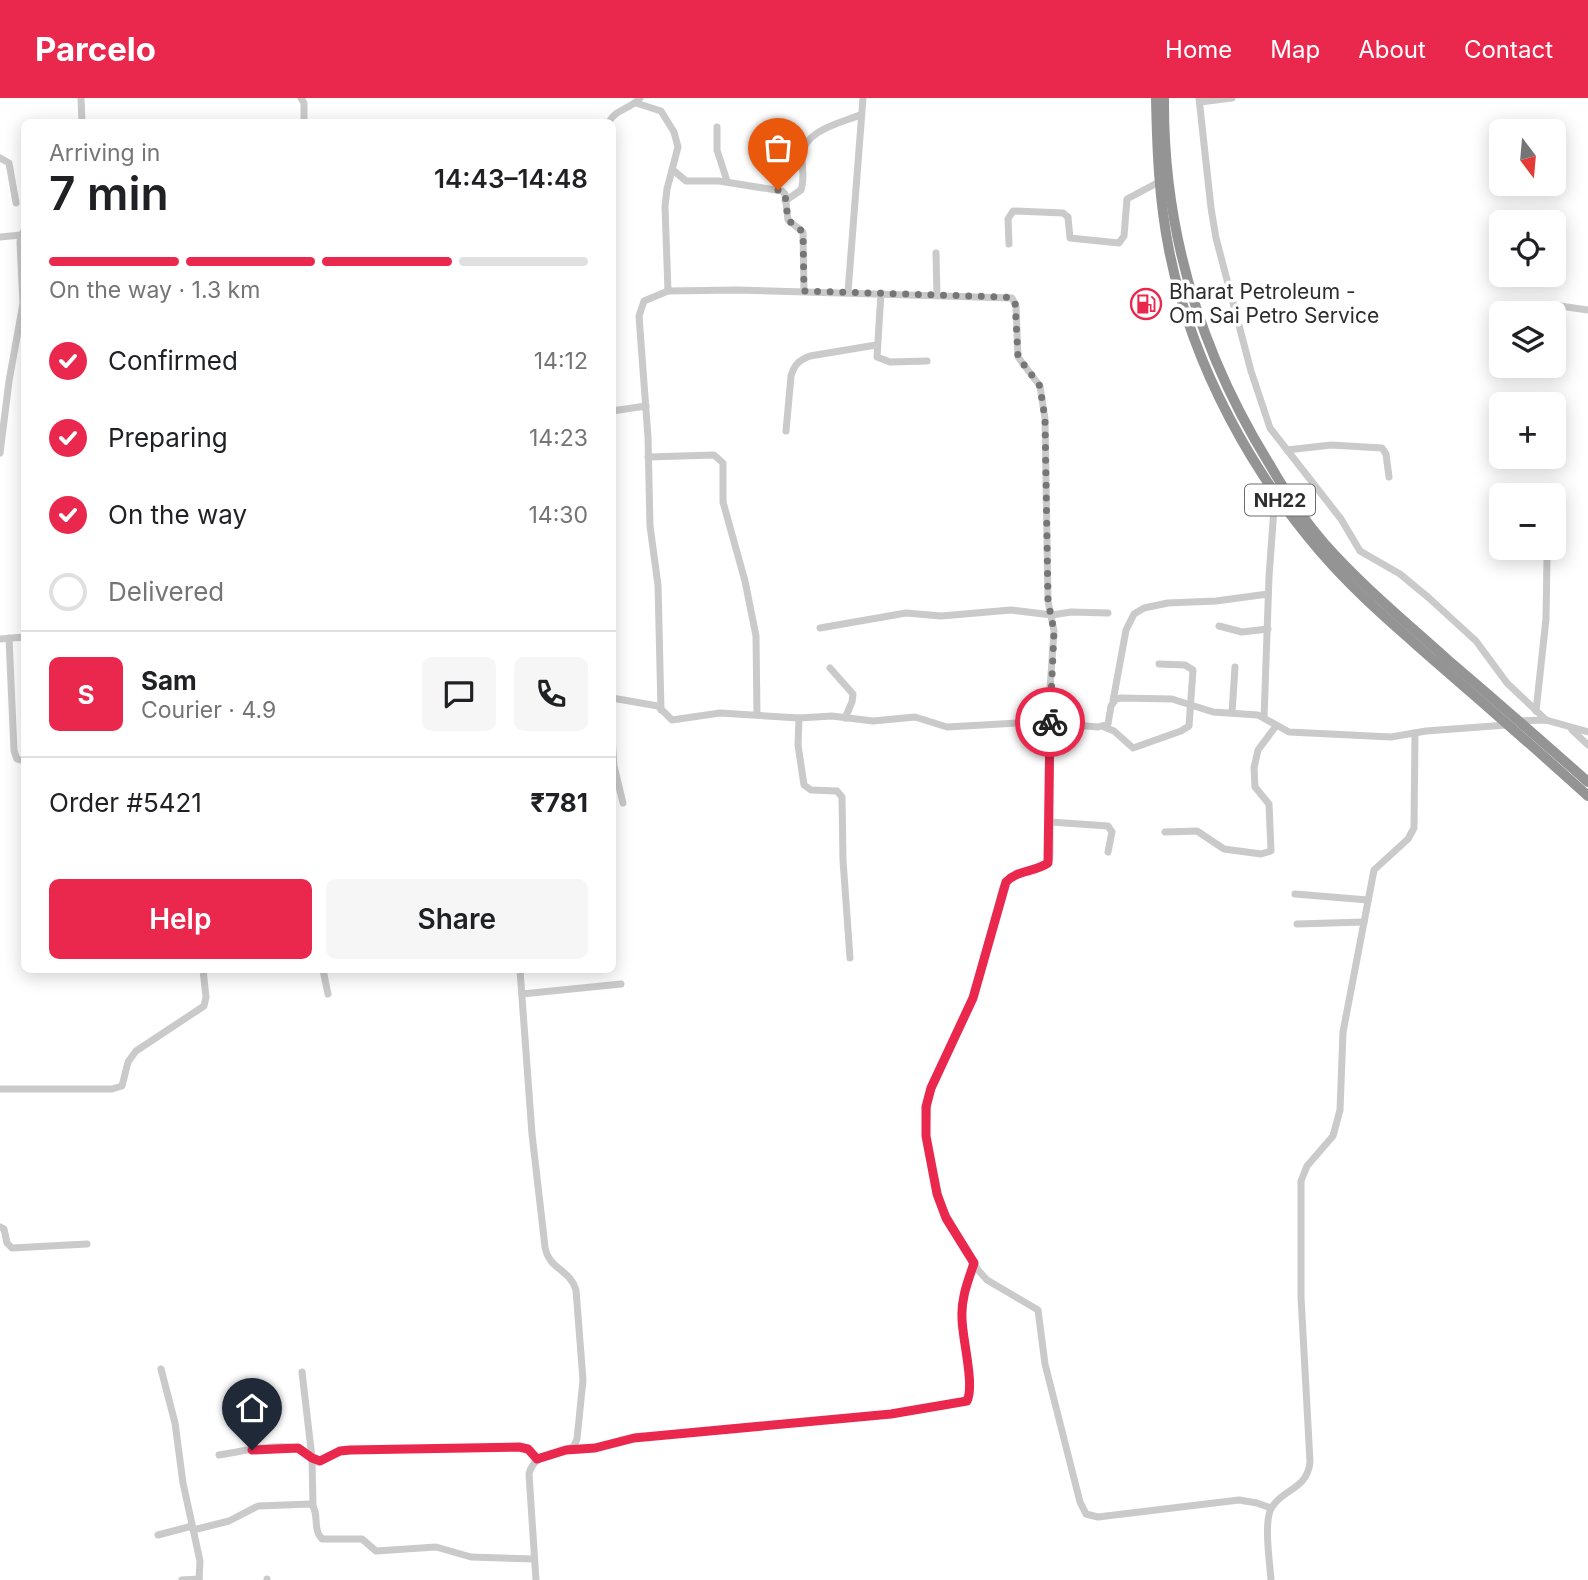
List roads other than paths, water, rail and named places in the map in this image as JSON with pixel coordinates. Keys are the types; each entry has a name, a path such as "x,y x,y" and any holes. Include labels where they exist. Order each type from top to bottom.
{"highway":[{"name":"NH22","path":"1156,98 1160,182 1169,250 1178,288 1217,390 1275,494 1336,569 1380,613 1588,782"},
{"name":"NH22","path":"1164,98 1168,175 1186,276 1210,348 1231,397 1292,503 1337,557 1386,606 1588,796"}],"street":[{"path":"81,98 82,119"},
{"path":"301,98 304,119"},
{"path":"848,292 863,98"},
{"path":"1231,98 1199,100 1211,208 1216,238 1265,416 1276,438 1341,519 1360,551 1399,574 1429,598 1476,641 1507,683 1546,720"},
{"path":"611,119 616,113 638,101 656,108 666,116 678,147 665,207 668,291"},
{"path":"785,201 796,194 802,185 802,155 807,142 819,132 860,116"},
{"path":"717,127 718,150 727,181"},
{"path":"0,158 9,163 16,203"},
{"path":"673,170 686,181 727,181 778,190 785,194 788,220 803,232 804,291"},
{"path":"1009,244 1008,219 1013,211 1063,213 1068,217 1070,238 1119,243 1124,236 1127,199 1160,182"},
{"path":"0,237 21,233"},
{"path":"936,253 937,295"},
{"path":"661,710 659,594 650,526 646,406 639,316 644,300 668,291 804,291 1006,297 1015,301 1018,357 1040,386 1045,419 1048,601 1054,631 1050,689 1048,863 1011,877 1003,887 973,998 931,1088 926,1107 926,1136 937,1194 946,1218 986,1280 1038,1311 1045,1364 1080,1502 1086,1514 1098,1517 1239,1500 1271,1508"},
{"path":"881,293 877,357 883,361 927,361"},
{"path":"1566,307 1588,310"},
{"path":"0,453 4,380 21,311"},
{"path":"786,431 791,376 800,360 877,345"},
{"path":"616,410 646,406"},
{"path":"1287,450 1331,445 1382,448 1386,454 1389,477"},
{"path":"648,457 714,455 723,463 723,502 745,581 756,636 757,715"},
{"path":"1264,718 1268,593 1275,494"},
{"path":"1536,711 1546,620 1547,560"},
{"path":"1104,727 1110,720 1125,630 1134,614 1144,608 1168,603 1216,601 1268,593"},
{"path":"820,628 906,613 941,616 1012,610 1052,615 1071,612 1108,613"},
{"path":"1219,626 1241,632 1268,629"},
{"path":"0,639 21,637"},
{"path":"9,638 14,751 17,759 21,760"},
{"path":"616,699 652,704 672,720 712,713 873,721 915,718 947,727 1050,722 1104,727 1118,734 1128,746 1137,748 1189,726 1194,675 1190,666 1159,664"},
{"path":"830,667 853,694 845,718"},
{"path":"1232,713 1235,667"},
{"path":"1113,702 1121,698 1171,699 1213,712 1264,718 1289,732 1333,735 1391,737 1546,720 1588,732"},
{"path":"799,718 798,745 804,785 811,790 837,790 842,797 843,860 850,958"},
{"path":"1165,832 1197,831 1224,849 1261,854 1271,851 1269,804 1255,787 1254,768 1258,750 1276,726"},
{"path":"1569,727 1588,745"},
{"path":"1271,1580 1268,1522 1271,1508 1301,1483 1309,1472 1301,1297 1301,1181 1307,1166 1332,1136 1340,1110 1343,1032 1374,870 1408,839 1415,828 1415,733"},
{"path":"616,774 623,803"},
{"path":"1050,822 1108,826 1112,832 1108,852"},
{"path":"1295,894 1368,900"},
{"path":"1297,923 1364,922"},
{"path":"0,1088 112,1089 122,1086 128,1062 136,1051 204,1006 206,997 203,973"},
{"path":"324,973 328,994"},
{"path":"520,973 532,1134 545,1247 549,1261 570,1277 576,1290 583,1371 578,1439 574,1446 537,1459 531,1465 528,1488 536,1580"},
{"path":"522,994 621,984"},
{"path":"0,1227 4,1229 7,1243 12,1248 87,1244"},
{"path":"566,1450 595,1448 634,1438 891,1414 967,1401 970,1388 961,1317 964,1295 974,1263"},
{"path":"161,1369 175,1423 181,1473 200,1561 199,1580 182,1580"},
{"path":"302,1372 312,1458 313,1506 318,1534 322,1539 362,1539 376,1551 436,1547 471,1557 534,1559"},
{"path":"238,1388 252,1450"},
{"path":"219,1455 298,1448 320,1461 345,1450 463,1447 524,1448 537,1459"},
{"path":"158,1535 229,1521 258,1506 313,1506"}],"place":[{"name":"Bharat Petroleum - Om Sai Petro Service","path":"1146,304"}]}
